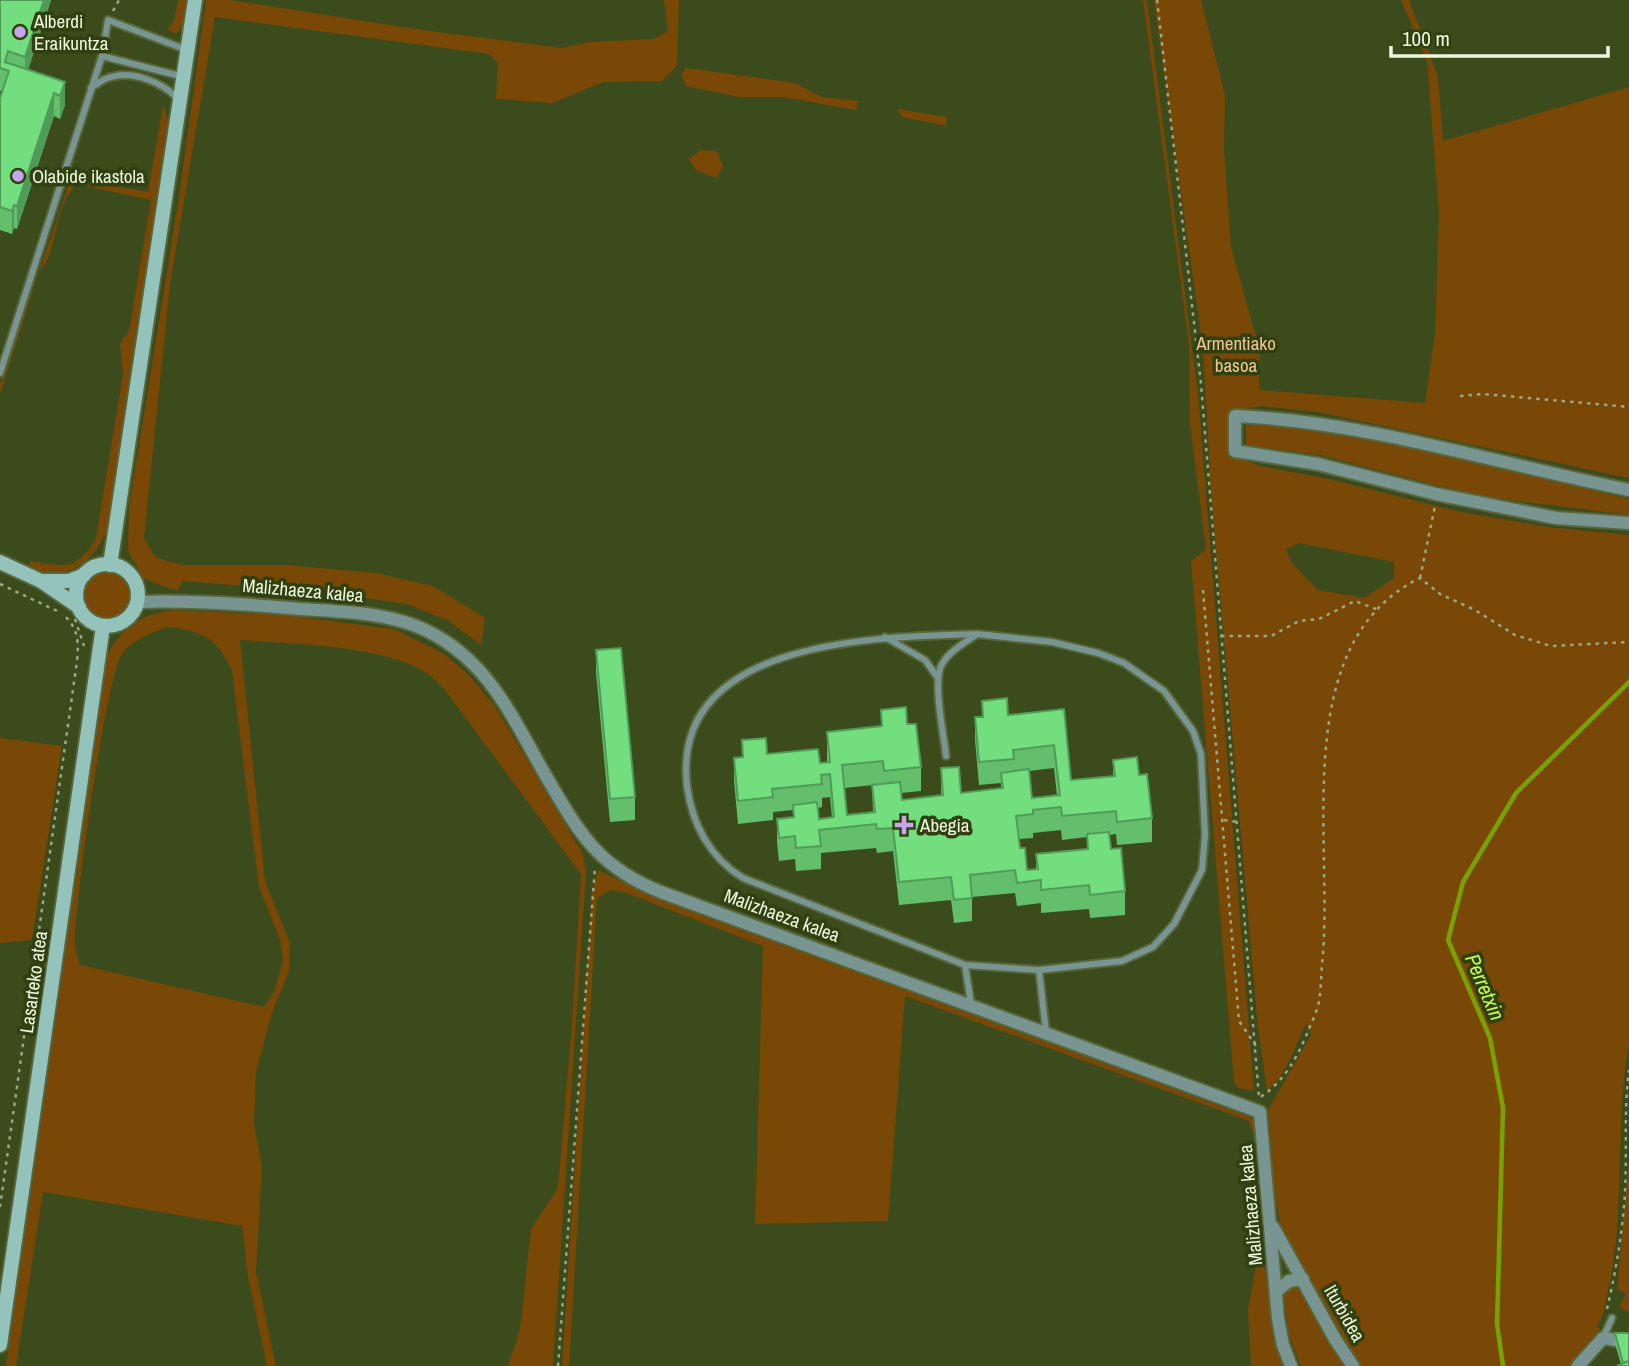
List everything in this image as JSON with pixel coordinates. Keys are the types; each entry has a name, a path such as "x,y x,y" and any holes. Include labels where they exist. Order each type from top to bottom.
{"street":[{"path":"110,565 195,0"},
{"path":"1629,490 1363,430 1288,419 1235,416 1235,451 1318,464 1436,494 1556,518 1629,523"},
{"path":"0,562 41,581 79,607 88,620 103,626 125,620 137,601 134,580 124,570 110,565 92,569 69,581 41,581"},
{"path":"79,607 77,592 85,575"},
{"name":"Malizhaeza kalea","path":"137,601 191,600 369,614 405,622 442,639 469,660 488,681 579,833 596,854 639,884 1260,1112 1283,1345 1292,1366"},
{"name":"Lasarteko atea","path":"0,1345 103,626"},
{"name":"Iturbidea","path":"1270,1223 1353,1366"},
{"name":"Iturbidea","path":"1277,1291 1289,1281 1303,1279"},
{"path":"1578,1366 1603,1338 1629,1342"}],"lane":[{"path":"0,373 102,56 108,20 188,50"},
{"path":"102,56 184,77"},
{"path":"91,88 110,77 125,75 167,87 180,102"},
{"path":"946,757 938,678 942,664 955,649 977,634"},
{"path":"977,634 1052,642 1098,653 1124,663 1164,691 1181,710 1193,730 1201,754 1205,835 1202,870 1174,924 1153,947 1135,958 1039,970 965,965 743,878 722,865 709,848 688,791 685,767 689,744 698,720 716,697 749,673 796,651 884,637 977,634"},
{"path":"884,637 918,655 938,678"},
{"path":"965,965 971,1004"},
{"path":"1039,970 1046,1032"},
{"path":"1603,1338 1612,1318"}],"path":[{"path":"1157,0 1202,384 1259,1098 1277,1087 1300,1051 1318,1005 1327,893 1325,738 1340,675 1356,636 1376,608 1397,589 1420,578"},
{"path":"1460,396 1483,394 1629,408"},
{"path":"1420,578 1435,505"},
{"path":"1420,578 1440,594 1475,610 1515,635 1551,646 1629,642"},
{"path":"0,584 60,612 72,623 79,641 0,1207"},
{"path":"1203,590 1239,1021 1257,1048"},
{"path":"1220,635 1271,636 1298,621 1319,619 1355,601 1376,608"},
{"path":"56,604 74,617 84,641 85,653"},
{"path":"1222,820 1238,822"},
{"path":"558,1366 596,854"},
{"path":"1612,1318 1607,1310 1624,1207 1624,1111 1629,1070"},
{"path":"14,1154 18,1126"},
{"path":"6,1209 12,1168"}],"green space":[{"path":"178,0 187,0 183,26 176,34 167,29 174,21"},
{"path":"206,0 230,0 422,30 562,48 591,42 654,39 668,31 664,0 679,0 677,66 662,81 603,82 552,103 496,99 498,63 489,54 215,17 170,284 144,538 155,557 182,565 286,565 376,573 433,586 485,618 481,645 449,621 407,604 323,592 182,581 177,591 143,578 128,551 129,507 179,197"},
{"path":"1143,0 1147,0 1198,394 1254,1091 1238,1088 1234,1082 1191,561 1206,549 1190,423 1189,345"},
{"name":"Armentiako basoa","path":"1154,0 1201,0 1225,95 1224,151 1231,247 1260,351 1259,390 1425,403 1435,333 1439,214 1427,60 1401,0 1409,0 1438,77 1443,141 1629,87 1629,478 1318,412 1261,406 1235,411 1234,456 1261,466 1329,479 1461,512 1548,527 1629,535 1629,1043 1622,1106 1617,1233 1605,1308 1597,1326 1602,1331 1593,1349 1574,1366 1358,1366 1333,1329 1282,1233 1274,1190 1268,1110 1311,1035 1306,1023 1280,1077 1267,1090 1258,1028 1211,492 1203,349","holes":["1299,543 1394,562 1394,578 1364,598 1318,590 1291,562 1286,549"]},
{"path":"686,68 795,83 822,97 858,101 856,110 783,97 739,97 686,86 681,74"},
{"path":"163,105 168,120 108,528 95,551 77,567 67,572 42,572 29,566 31,561 53,565 76,562 96,539 123,374 120,344 129,331 151,200 77,184 69,193 50,252 39,272 0,394 0,384 71,178 148,192"},
{"path":"897,109 947,117 946,126 902,117"},
{"path":"700,150 717,151 723,167 716,178 696,170 689,159"},
{"path":"1246,424 1294,428 1389,443 1629,499 1629,515 1478,496 1320,455 1246,445"},
{"path":"107,570 124,577 131,594 124,611 107,618 90,611 83,594 90,577"},
{"path":"174,610 285,615 394,629 443,653 468,674 495,706 583,854 586,872 553,1366 508,1366 520,1329 531,1229 558,1188 581,874 445,690 428,674 407,663 361,651 240,640 265,881 290,943 289,971 272,1013 256,1071 254,1124 262,1167 256,1272 276,1366 267,1366 248,1277 242,1226 43,1192 16,1366 6,1366 108,653 135,622 153,614","holes":["167,627 190,631 207,638 220,651 232,670 259,887 280,939 283,961 274,992 264,1007 80,965 76,952 76,922 85,842 115,671 126,649 148,634"]},
{"path":"0,738 62,746 32,940 0,943"},
{"path":"598,870 663,901 1250,1117 1255,1121 1287,1366 1251,1366 1248,1309 1262,1235 1255,1139 1249,1121 905,996 888,1221 755,1224 763,946 624,892 611,890 597,898 569,1366 562,1366 592,894"},
{"path":"1629,1159 1628,1312 1619,1307 1626,1294 1617,1289"},
{"path":"1291,1284 1303,1285 1349,1366 1301,1366 1289,1335 1283,1290"}],"building":[{"name":"Olabide ikastola","path":"0,0 44,0 25,57 8,51 5,62 65,82 60,96 54,93 17,206 14,205 12,211 0,207 0,98 9,71 0,68"},
{"path":"621,648 635,797 610,799 596,650"},
{"path":"1007,698 1008,715 1064,709 1071,780 1115,776 1113,760 1137,757 1139,775 1147,774 1152,818 1117,822 1116,811 1062,816 1061,807 1033,810 1033,814 1016,816 1020,848 1025,848 1027,870 1038,869 1036,854 1088,849 1087,834 1109,832 1111,849 1121,848 1125,891 1090,895 1089,885 1041,890 1041,880 1017,883 1015,870 970,875 972,898 954,900 951,877 899,882 893,828 877,829 876,824 819,830 821,846 796,848 795,836 779,838 777,819 794,817 793,805 817,802 819,819 834,817 830,774 821,775 822,784 772,789 773,797 738,801 734,758 743,757 742,740 766,738 767,754 818,749 820,763 830,762 827,732 882,726 881,710 906,707 907,724 916,724 921,767 884,771 883,761 842,765 847,815 875,812 872,785 900,782 902,800 943,795 941,768 959,767 961,793 1003,788 1001,773 1029,769 1032,798 1060,795 1054,745 1013,750 1014,759 979,762 975,717 983,717 982,701"},
{"path":"1615,1333 1629,1333 1629,1361 1623,1363"}],"waterway":[{"name":"Perretxin","path":"1503,1366 1497,1324 1503,1108 1490,1038 1448,940 1463,882 1516,793 1629,682"}],"place":[{"name":"Alberdi Eraikuntza","path":"20,32"},
{"name":"Olabide ikastola","path":"18,176"},
{"name":"Abegia","path":"904,825"}]}
